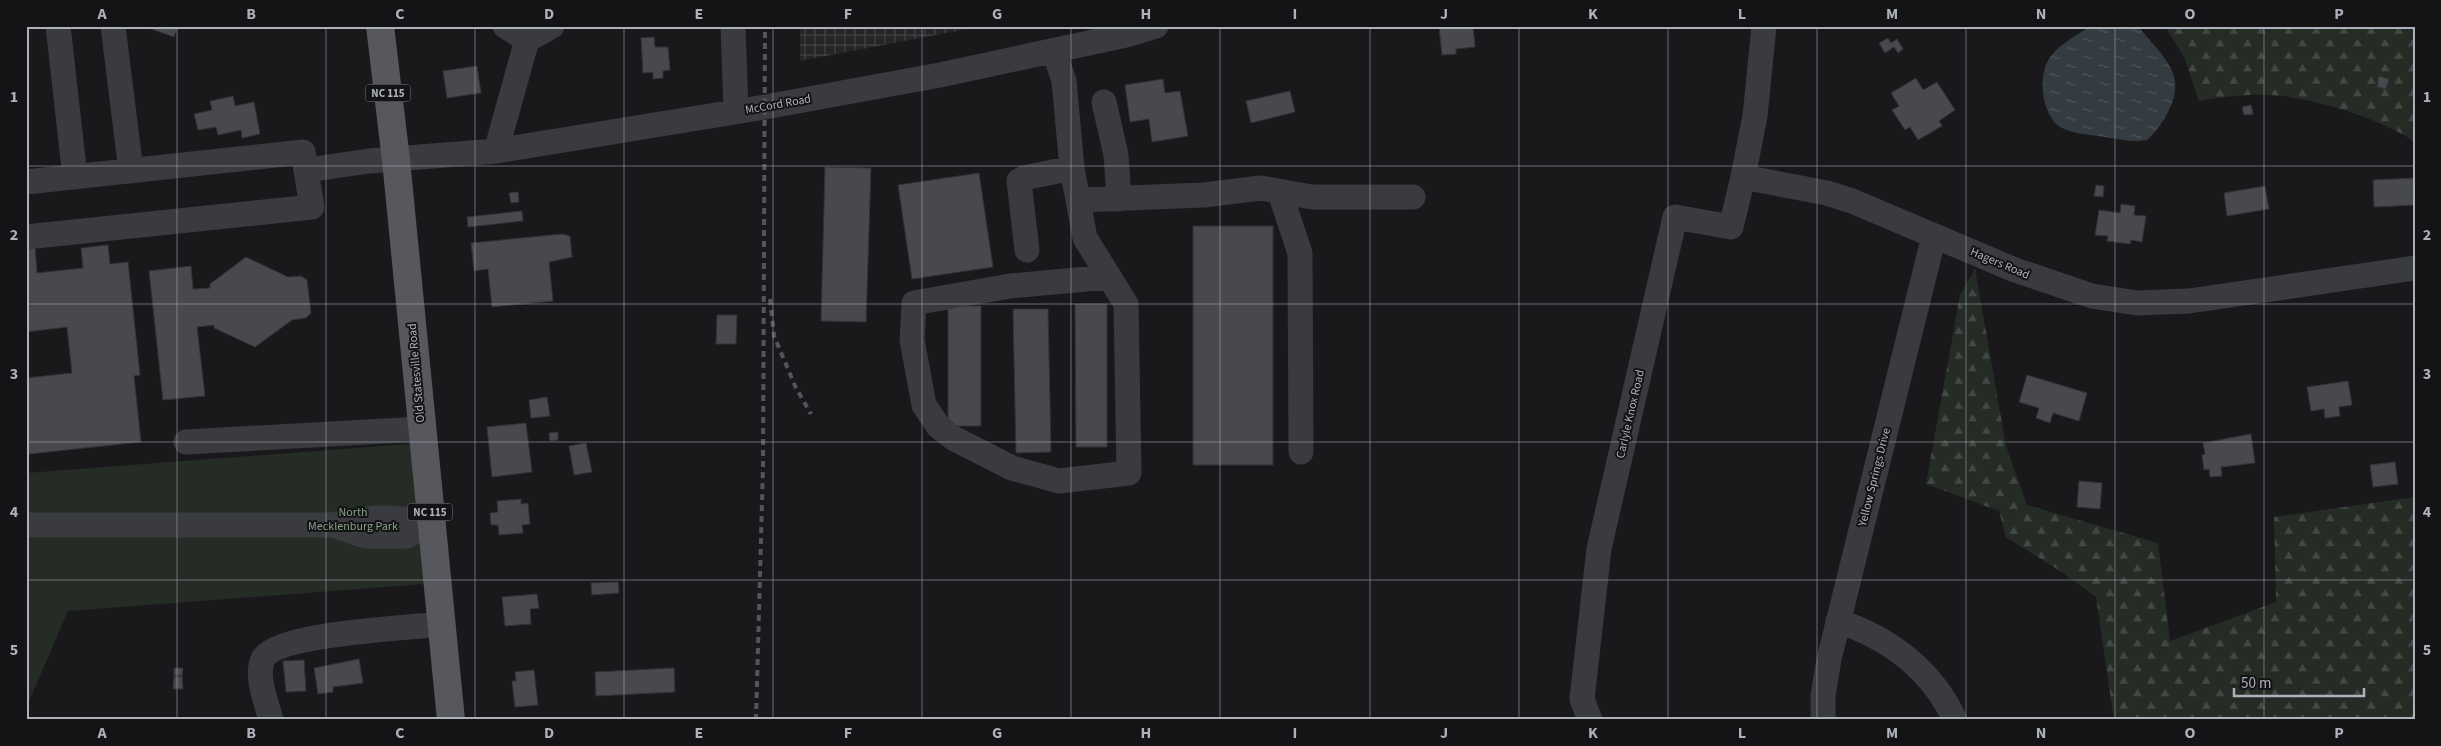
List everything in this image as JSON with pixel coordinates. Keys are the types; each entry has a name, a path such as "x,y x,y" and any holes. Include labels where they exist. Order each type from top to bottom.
{"main road":[{"name":"Old Statesville Road","path":"380,26 396,160 451,720"}],"street":[{"path":"58,26 75,177"},
{"path":"113,26 131,171"},
{"path":"505,26 527,40"},
{"path":"496,152 527,40 552,26"},
{"path":"733,26 736,111"},
{"name":"McCord Road","path":"307,170 396,160 496,152 940,75 1054,51 1156,26"},
{"path":"1743,177 1755,116 1764,26"},
{"path":"1054,51 1064,81 1072,168 1085,238 1126,304 1129,473 1059,481 1012,468 953,438 938,426 924,405 912,340 914,304 1010,286 1108,277"},
{"path":"1104,102 1116,155 1119,199"},
{"path":"26,182 304,152 312,207 26,237"},
{"path":"1027,250 1019,181 1024,178 1072,168"},
{"name":"Hagers Road","path":"1743,177 1827,193 2050,283 2092,296 2137,303 2189,301 2415,268"},
{"name":"Carlyle Knox Road","path":"1590,720 1582,699 1600,549 1675,217 1730,227 1743,177"},
{"path":"1078,200 1204,195 1261,188 1280,193 1312,196 1413,197"},
{"path":"1280,193 1300,253 1300,452"},
{"name":"Yellow Springs Drive","path":"1823,720 1825,677 1934,236"},
{"path":"186,442 422,429"},
{"path":"26,526 332,525 365,536 407,536 431,523"},
{"path":"1838,621 1872,634 1910,660 1942,694 1956,720"},
{"path":"271,720 261,676 263,660 272,649 301,640 442,624"}],"shaded area":[{"path":"800,26 983,26 800,61"}],"green space":[{"path":"2165,26 2415,26 2415,142 2401,133 2365,117 2324,104 2285,96 2234,96 2199,101 2185,59"},
{"path":"1975,269 2006,446 2027,505 2158,543 2170,641 2276,602 2274,517 2415,497 2415,720 2114,720 2096,597 2060,571 2006,537 1999,511 1926,484 1960,295"},
{"name":"North Mecklenburg Park","path":"423,443 437,583 68,611 26,708 26,473"}],"water":[{"path":"2091,26 2138,26 2170,66 2174,76 2174,98 2161,124 2147,140 2126,140 2070,131 2060,127 2049,113 2043,93 2044,72 2047,63 2060,47"}],"building":[{"path":"143,26 178,26 174,37"},
{"path":"1473,26 1475,47 1456,49 1456,54 1442,55 1439,27"},
{"path":"654,37 655,47 668,47 670,70 663,71 663,78 653,79 653,72 643,73 641,38"},
{"path":"1888,38 1891,43 1897,39 1903,49 1898,53 1894,47 1885,53 1879,43"},
{"path":"477,66 481,93 447,98 443,71"},
{"path":"2379,76 2389,79 2386,89 2377,87"},
{"path":"1916,78 1923,90 1937,82 1955,110 1939,121 1942,126 1918,140 1910,127 1905,130 1892,110 1899,106 1891,93"},
{"path":"1163,79 1165,93 1180,91 1188,136 1152,142 1149,119 1130,122 1125,85"},
{"path":"1290,91 1295,112 1251,123 1246,101"},
{"path":"233,96 235,106 254,102 260,134 242,138 241,130 218,135 216,127 198,130 194,114 212,110 210,101"},
{"path":"2251,105 2253,114 2244,115 2242,107"},
{"path":"825,167 871,168 866,322 821,321"},
{"path":"979,173 993,267 912,279 898,185"},
{"path":"2415,178 2415,205 2374,207 2373,180"},
{"path":"2096,185 2104,186 2103,197 2094,196"},
{"path":"2265,186 2269,209 2227,216 2224,193"},
{"path":"518,192 519,202 511,203 509,193"},
{"path":"2121,204 2135,206 2134,215 2146,216 2142,242 2131,240 2130,244 2107,241 2108,236 2095,235 2099,210 2120,213"},
{"path":"522,211 523,221 468,227 467,217"},
{"path":"1193,226 1273,226 1273,465 1193,465"},
{"path":"562,234 570,236 572,257 549,262 553,301 492,307 488,269 474,271 471,243"},
{"path":"108,245 110,264 128,262 140,375 134,376 141,442 29,454 26,426 26,378 72,373 67,327 26,332 26,247 35,246 37,273 83,268 81,248"},
{"path":"246,257 288,277 301,276 307,280 311,313 306,318 292,320 255,347 214,328 214,325 197,327 205,396 163,400 149,271 191,266 193,289 210,288 210,284"},
{"path":"1075,304 1107,304 1107,447 1076,447"},
{"path":"948,306 981,306 981,426 948,426"},
{"path":"1013,309 1048,309 1051,452 1016,453"},
{"path":"717,315 737,315 736,344 716,344"},
{"path":"2027,375 2087,393 2079,421 2053,413 2050,423 2036,418 2039,408 2019,402"},
{"path":"2348,381 2352,405 2339,407 2340,416 2325,418 2324,409 2311,411 2307,387"},
{"path":"547,397 550,416 531,418 529,400"},
{"path":"526,423 532,472 492,477 487,427"},
{"path":"558,432 558,440 550,441 549,433"},
{"path":"2251,434 2255,463 2221,467 2222,476 2210,477 2209,469 2204,470 2202,455 2205,454 2203,443"},
{"path":"586,443 592,472 574,475 569,446"},
{"path":"2395,462 2398,484 2373,487 2370,465"},
{"path":"2079,481 2102,483 2100,509 2077,507"},
{"path":"521,499 521,504 528,503 530,524 522,525 523,533 499,535 498,525 491,525 490,513 498,512 497,501"},
{"path":"618,582 619,593 592,595 591,583"},
{"path":"537,594 539,608 530,609 531,624 505,626 502,597"},
{"path":"359,659 363,683 333,687 333,692 318,694 314,668"},
{"path":"304,660 306,691 286,692 283,661"},
{"path":"174,668 183,668 182,676 174,676"},
{"path":"674,668 675,692 596,696 595,672"},
{"path":"534,670 538,705 515,707 512,681 516,681 515,672"},
{"path":"174,676 182,676 183,689 173,689"}],"railway":[{"path":"756,720 763,467 765,26"},
{"path":"770,299 774,336 796,388 811,414"}]}
